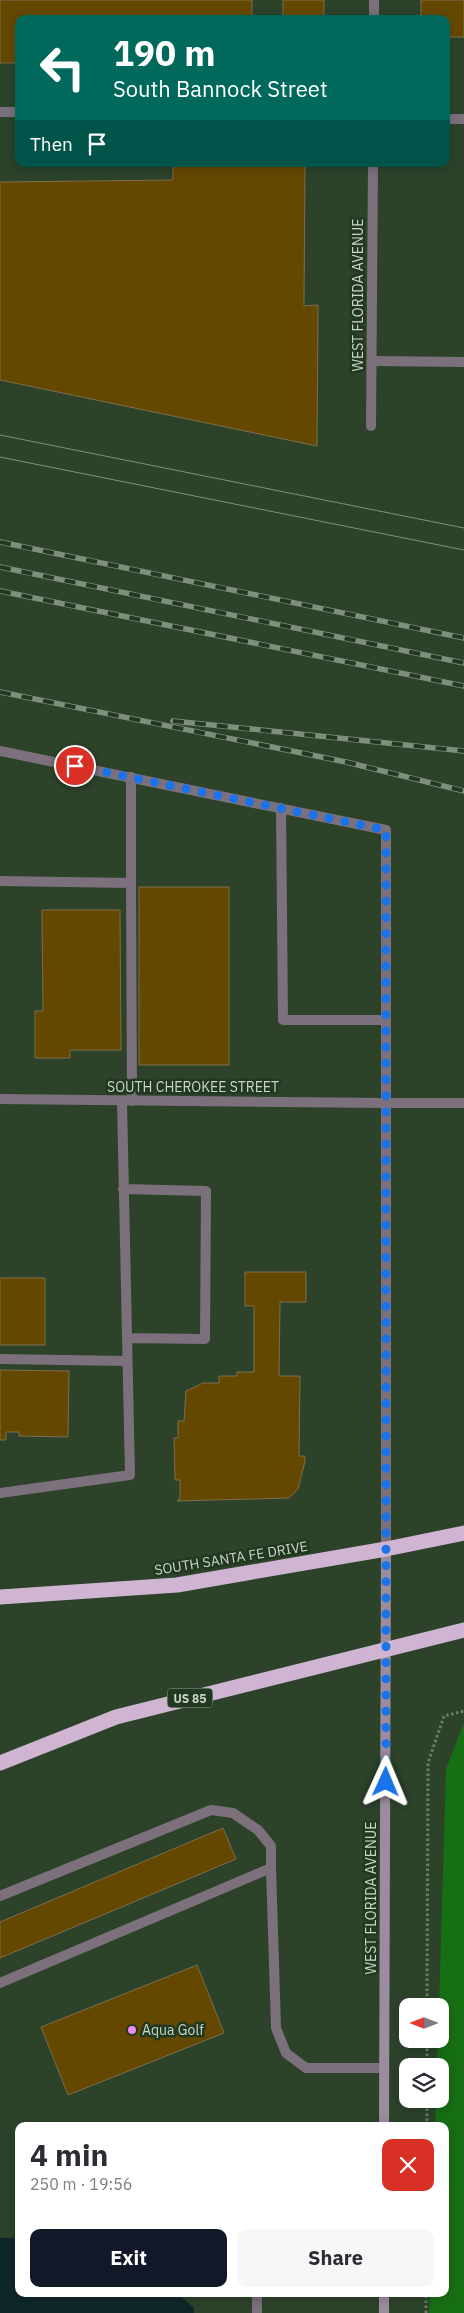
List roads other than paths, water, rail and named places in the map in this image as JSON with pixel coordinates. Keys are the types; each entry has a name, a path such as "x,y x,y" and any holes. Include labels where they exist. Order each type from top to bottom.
{"highway":[{"name":"SOUTH SANTA FE DRIVE","path":"0,1598 177,1585 386,1549 464,1533"},
{"name":"US 85","path":"0,1763 116,1717 464,1630"}],"street":[{"path":"374,0 374,15"},
{"path":"0,112 15,112"},
{"path":"450,119 464,119"},
{"name":"WEST FLORIDA AVENUE","path":"371,426 373,167"},
{"path":"372,361 464,362"},
{"path":"0,750 281,808 284,1020 386,1020"},
{"path":"0,1493 130,1475 123,1189 127,1101 131,777"},
{"name":"WEST FLORIDA AVENUE","path":"281,808 386,830 384,2122"},
{"path":"0,881 131,883"},
{"name":"SOUTH CHEROKEE STREET","path":"0,1100 464,1103"},
{"path":"123,1189 206,1191 205,1339 127,1338"},
{"path":"0,1359 127,1361"},
{"path":"0,1896 211,1810 233,1812 258,1830 271,1846 276,2028 286,2053 306,2068 384,2068"},
{"path":"0,1983 271,1868"},
{"path":"257,2297 257,2313"},
{"path":"384,2297 384,2313"}],"water":[{"path":"0,2238 15,2238 15,2297 181,2297 194,2308 194,2313 0,2313"}],"tram line":[{"path":"0,435 464,528"},
{"path":"0,457 464,550"}],"railway":[{"path":"0,542 464,638"},
{"path":"0,567 464,663"},
{"path":"0,591 464,686"},
{"path":"0,692 346,762 464,791"},
{"path":"173,721 464,751"}],"place":[{"name":"Aqua Golf","path":"132,2030"}]}
